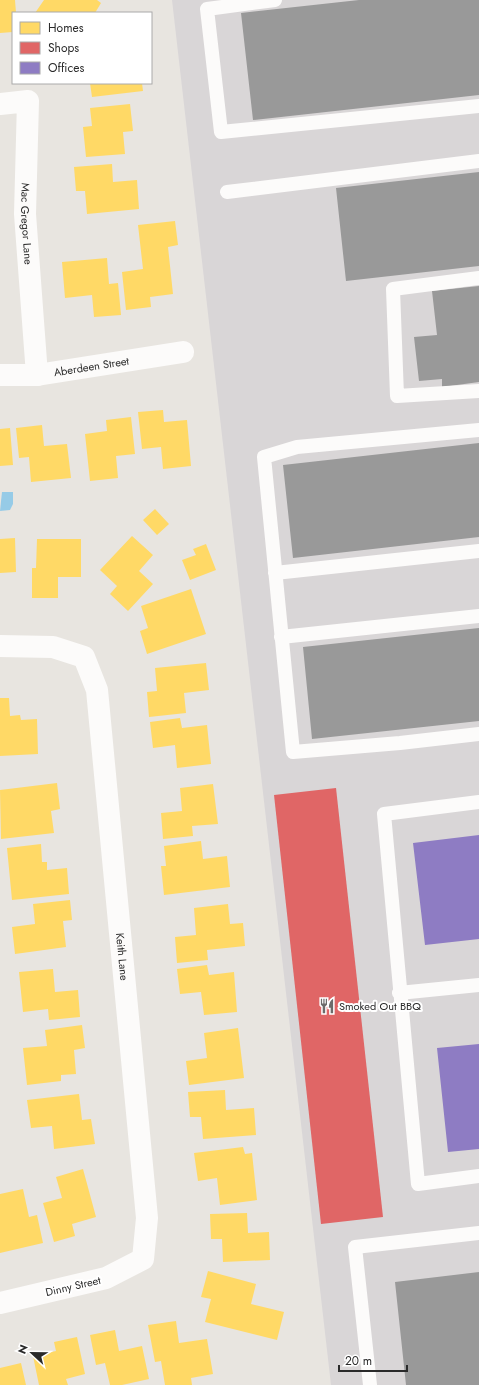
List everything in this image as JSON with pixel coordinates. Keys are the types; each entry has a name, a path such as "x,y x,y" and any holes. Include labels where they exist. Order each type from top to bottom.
{"street":[{"name":"Mac Gregor Lane","path":"0,104 28,101 25,214 37,375"},
{"name":"Aberdeen Street","path":"0,375 37,375 183,352"},
{"name":"Keith Lane","path":"0,646 53,647 84,657 97,690 147,1218 143,1259"},
{"name":"Dinny Street","path":"0,1303 106,1278 143,1259"}],"lane":[{"path":"275,0 207,9 221,132 479,106"},
{"path":"227,192 479,161"},
{"path":"479,278 393,289 397,396 479,391"},
{"path":"479,430 297,447 264,457 293,752 400,743 479,734"},
{"path":"275,573 479,551"},
{"path":"281,638 479,616"},
{"path":"479,802 384,814 399,993 418,1184 479,1176"},
{"path":"399,993 479,985"},
{"path":"370,1385 355,1247 479,1233"}],"shaded area":[{"path":"172,0 479,0 479,1385 331,1385"}],"water":[{"path":"2,492 13,492 13,504 10,510 0,511"}],"building: Homes":[{"path":"0,0 15,0 16,12 12,12 12,32 0,33"},
{"path":"44,0 97,0 101,3 96,12 36,12"},
{"path":"90,84 142,84 143,91 92,97"},
{"path":"130,104 133,131 123,132 125,154 86,157 83,127 92,126 90,108"},
{"path":"112,164 113,182 137,180 139,209 87,214 85,191 76,191 74,167"},
{"path":"175,221 178,245 168,247 173,294 150,297 151,307 126,310 122,272 143,269 138,225"},
{"path":"107,258 109,284 118,283 121,315 94,317 92,295 65,298 62,262"},
{"path":"163,410 164,422 187,420 191,466 163,469 161,447 142,449 138,412"},
{"path":"131,417 135,454 116,456 118,478 90,481 85,434 107,431 106,420"},
{"path":"42,425 44,446 67,444 71,478 31,482 29,457 19,458 16,428"},
{"path":"10,428 13,465 0,466 0,429"},
{"path":"155,509 169,524 157,535 143,520"},
{"path":"132,536 153,555 139,571 153,584 128,611 110,594 117,586 100,570"},
{"path":"15,538 16,572 0,573 0,539"},
{"path":"37,539 81,539 81,577 58,577 58,598 32,598 32,568 36,568"},
{"path":"206,544 216,570 190,580 182,560 196,555 193,549"},
{"path":"191,589 206,634 147,654 140,631 148,628 141,606"},
{"path":"206,663 209,690 184,693 186,713 149,717 147,692 157,691 155,668"},
{"path":"0,698 9,698 10,716 20,715 21,720 37,719 38,754 0,756"},
{"path":"180,718 182,728 207,725 211,764 177,768 175,745 153,748 150,722"},
{"path":"57,783 60,809 51,811 54,833 1,839 0,790"},
{"path":"213,784 218,824 192,826 193,836 163,839 161,813 182,811 180,788"},
{"path":"201,841 203,859 227,856 230,887 164,895 161,866 166,866 164,846"},
{"path":"41,844 42,862 47,862 47,870 67,868 69,894 12,900 7,848"},
{"path":"70,900 72,920 63,921 66,947 15,954 12,927 35,924 33,904"},
{"path":"228,904 230,924 243,923 245,946 207,950 208,960 177,963 175,937 196,935 194,908"},
{"path":"207,965 209,975 234,972 237,1012 204,1015 201,992 180,994 177,969"},
{"path":"53,969 55,992 78,990 80,1017 49,1020 48,1009 23,1012 19,972"},
{"path":"82,1025 85,1048 74,1050 76,1074 61,1075 61,1081 27,1085 23,1048 47,1046 45,1030"},
{"path":"238,1028 244,1078 189,1085 186,1061 207,1058 204,1033"},
{"path":"225,1090 226,1110 254,1108 256,1135 203,1139 201,1117 190,1117 188,1092"},
{"path":"79,1094 82,1120 91,1119 95,1144 54,1149 52,1126 31,1128 27,1100"},
{"path":"243,1147 245,1154 252,1153 257,1200 220,1205 217,1178 198,1181 194,1153"},
{"path":"83,1169 96,1217 72,1224 75,1236 54,1242 43,1203 62,1198 56,1177"},
{"path":"23,1189 29,1217 37,1215 43,1243 0,1253 0,1194"},
{"path":"247,1213 248,1233 269,1232 270,1260 223,1262 222,1239 211,1239 210,1214"},
{"path":"208,1271 256,1284 251,1304 284,1312 277,1340 205,1322 211,1299 201,1297"},
{"path":"176,1321 179,1343 207,1339 213,1374 191,1378 192,1385 165,1385 161,1361 155,1362 148,1325"},
{"path":"115,1330 119,1351 142,1346 149,1379 122,1385 110,1385 105,1363 96,1365 90,1335"},
{"path":"77,1337 85,1374 66,1379 68,1385 39,1385 33,1356 56,1351 54,1342"},
{"path":"21,1363 26,1385 0,1385 0,1368"}],"building: Shops":[{"path":"336,788 383,1217 321,1224 274,795"}],"building: Offices":[{"path":"479,835 479,939 425,945 413,843"},
{"path":"479,1044 479,1149 448,1152 437,1048"}],"building: Industry":[{"path":"359,0 479,0 479,95 253,120 241,13"},
{"path":"479,172 479,266 346,281 336,188"},
{"path":"479,286 479,382 442,387 442,379 419,381 414,337 437,335 432,291"},
{"path":"479,443 479,537 293,558 283,465"},
{"path":"479,628 479,721 312,739 303,647"},
{"path":"479,1272 479,1385 406,1385 395,1282"}],"place":[{"name":"Smoked Out BBQ","path":"327,1006"}]}
